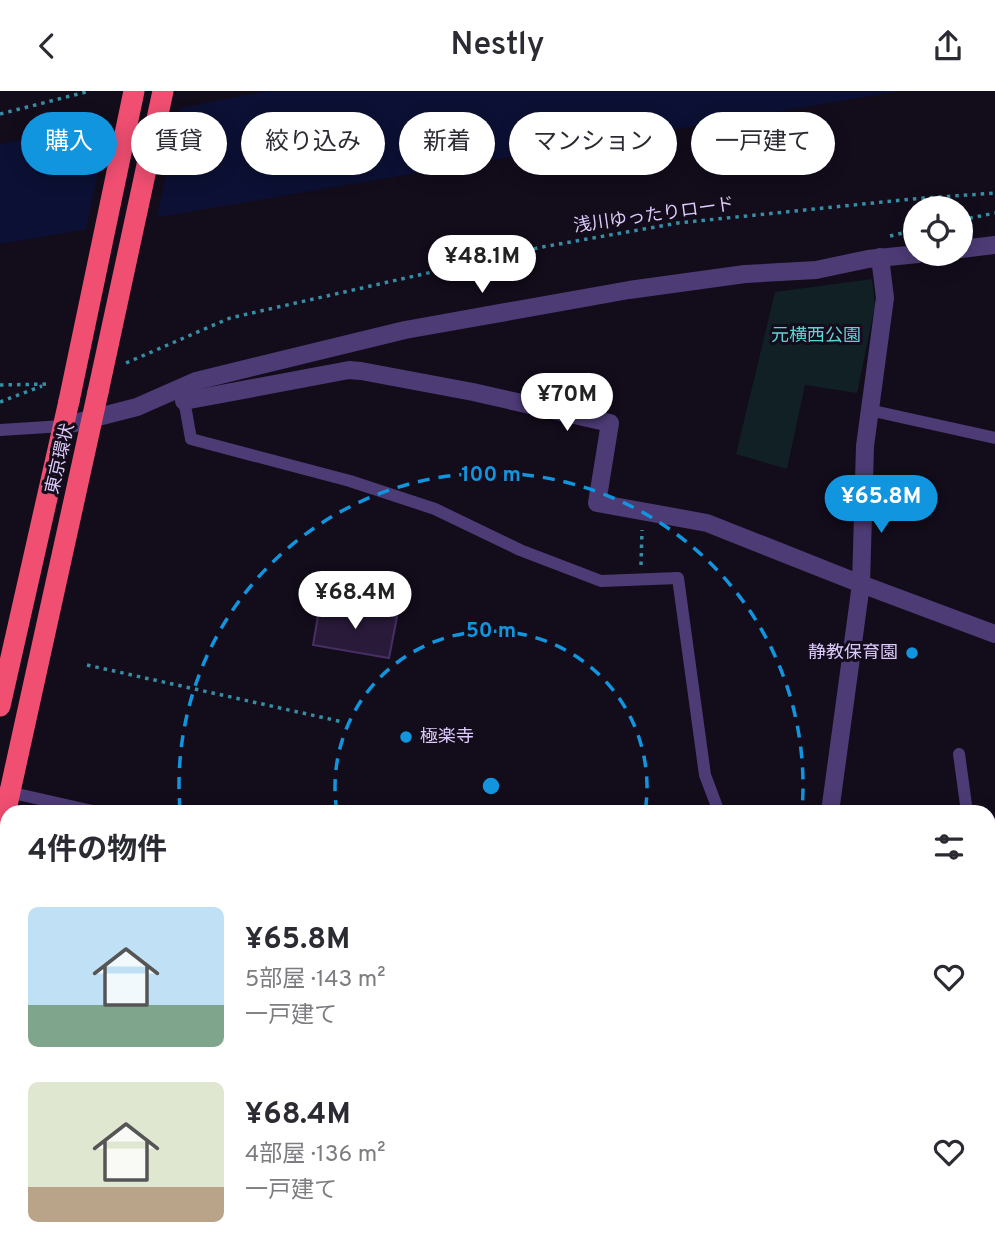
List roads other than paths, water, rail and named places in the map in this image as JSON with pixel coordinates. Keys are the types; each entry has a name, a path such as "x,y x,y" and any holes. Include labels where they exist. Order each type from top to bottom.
{"highway":[{"name":"東京環状","path":"0,706 69,401 134,91"},
{"name":"東京環状","path":"5,792 93,419 163,91"}],"street":[{"path":"973,248 995,246"},
{"path":"63,426 183,394 260,364 464,318 629,290 745,274 816,270 903,255"},
{"path":"831,805 861,584 865,446 885,298 880,257"},
{"path":"183,394 349,370 473,392 610,423 597,503 708,523 995,634"}],"lane":[{"path":"183,394 191,439 350,481 435,509 520,550 601,581 678,578 705,775 716,805"},
{"path":"869,410 995,438"},
{"path":"0,430 63,426"},
{"path":"960,754 966,805"},
{"path":"5,792 65,805"}],"place":[{"name":"静教保育園","path":"912,653"},
{"name":"極楽寺","path":"406,737"}],"park label":[{"name":"元横西公園","path":"816,336"}]}
